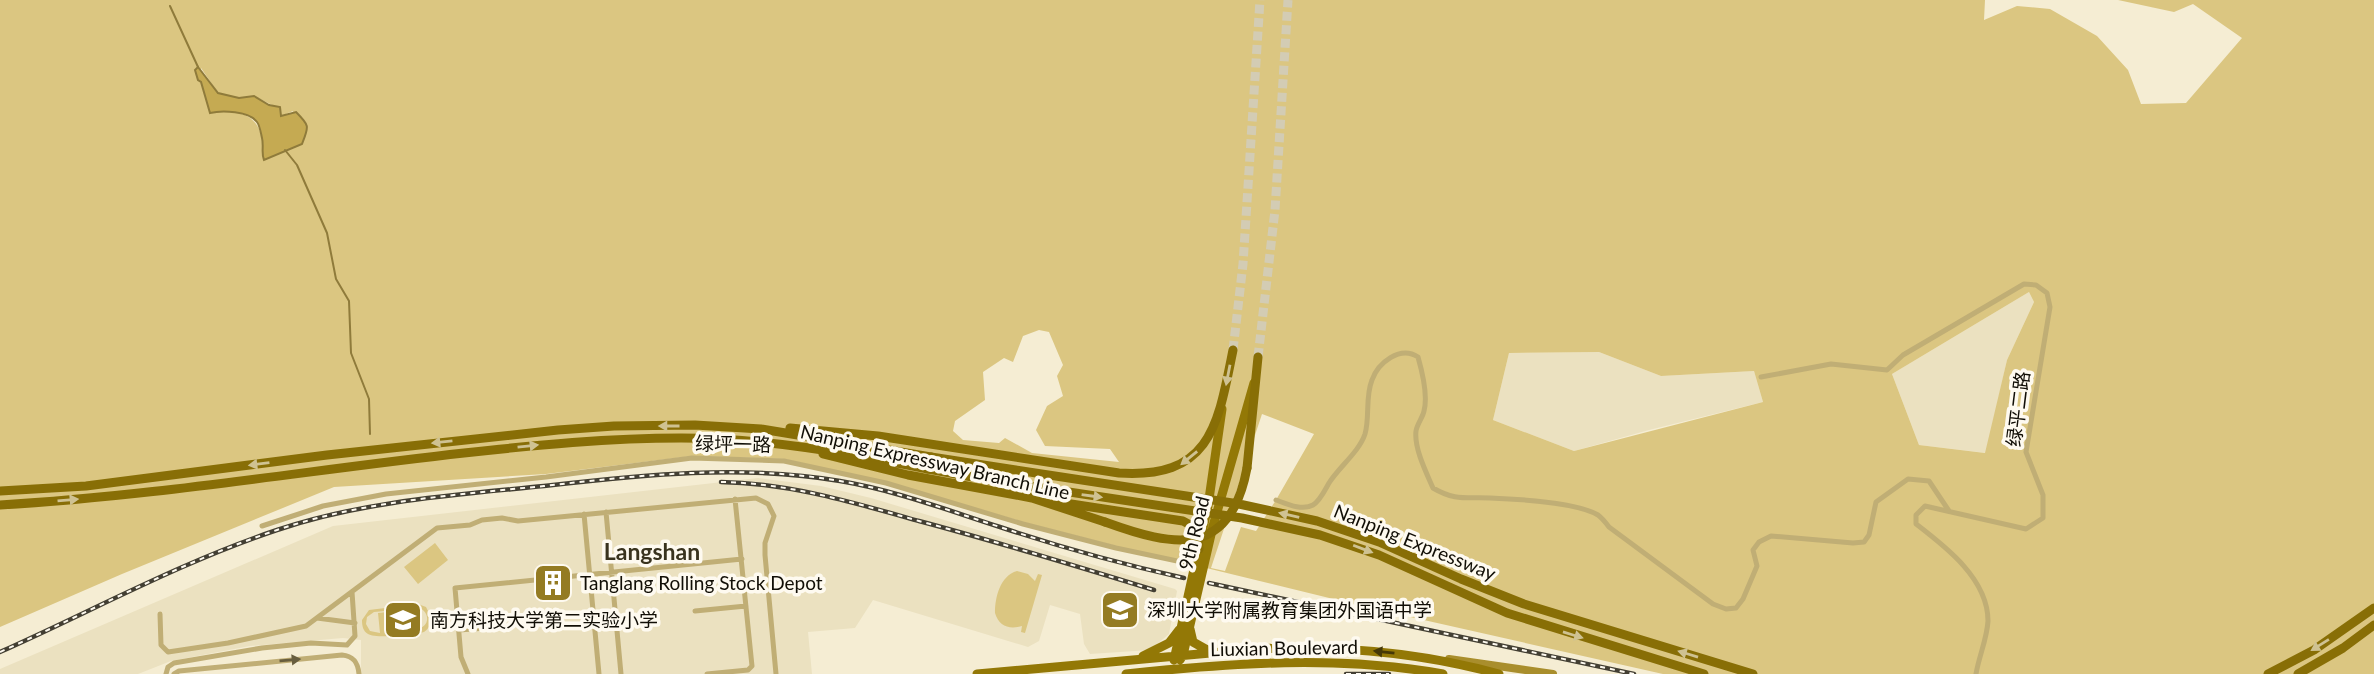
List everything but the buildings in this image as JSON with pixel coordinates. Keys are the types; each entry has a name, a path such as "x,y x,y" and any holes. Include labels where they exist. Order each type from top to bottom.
{"highway":[{"name":"Nanping Expressway Branch Line","path":"761,429 844,431 1140,475 1176,468 1201,448 1223,400 1233,349"},
{"name":"Nanping Expressway Branch Line","path":"777,444 908,475 1032,498 1144,536 1182,541 1200,537 1220,526 1233,512 1247,468 1258,356"},
{"path":"0,491 86,486 327,455 614,426 695,425 761,429"},
{"name":"Nanping Expressway","path":"761,429 1239,504 1317,521 1379,542 1524,604 1754,674"},
{"path":"0,505 76,500 411,459 607,440 709,439 777,444"},
{"name":"Nanping Expressway","path":"777,444 827,449 989,480 1242,518 1320,535 1379,555 1507,613 1704,674"},
{"path":"1032,498 1182,521 1194,528 1199,549"},
{"path":"2268,674 2314,649 2372,610"},
{"path":"2298,674 2374,625"}],"main road":[{"name":"9th Road","path":"1172,672 1179,655 1217,508 1254,382"},
{"name":"9th Road","path":"1187,620 1208,506 1223,400"},
{"path":"1187,620 1193,642 1204,650 1217,652"},
{"path":"1126,660 1151,653 1168,643 1187,620"},
{"name":"Liuxian Boulevard","path":"977,674 1295,647 1338,648 1423,657 1499,674"},
{"path":"1423,657 1470,661 1553,674"},
{"name":"Liuxian Boulevard","path":"1126,674 1261,663 1328,662 1443,674"}],"street":[{"name":"绿平二路","path":"1761,377 1831,364 1887,370 1903,355 2005,293 2024,284 2036,285 2047,293 2050,307 2026,452 2043,495 2043,517 2026,529 1925,506 1916,515 1916,524 1964,565 1983,597 1988,622 1976,674"},
{"path":"1276,500 1305,507 1317,502 1363,439 1372,379 1395,355 1411,352 1418,357 1421,365 1425,400 1425,410 1416,429 1417,442 1433,488 1461,500 1492,498 1551,503 1598,515 1609,527 1713,604 1726,609 1736,608 1743,599 1756,566 1752,550 1759,542 1771,536 1864,542 1869,535 1876,502 1908,479 1928,481 1950,511"},
{"name":"绿坪一路","path":"262,526 323,506 386,494 559,476 692,458 784,461 886,482 1023,524 1196,565"},
{"path":"160,614 161,645 172,653 306,625 437,528 502,518 518,521 756,498 768,504 774,516 765,549 776,674"},
{"path":"707,674 751,669 735,499"},
{"path":"606,512 621,674"},
{"path":"584,514 599,674"},
{"path":"468,674 461,657 456,588 742,559"},
{"path":"166,674 170,664 218,656 311,643 347,645 355,636 352,592"},
{"path":"695,611 746,606"},
{"path":"317,618 355,623"},
{"path":"459,630 512,626"},
{"path":"174,674 178,671 342,655 355,660 359,674"}],"shaded area":[{"path":"0,0 1985,0 1984,20 2017,6 2050,9 2097,36 2128,70 2141,104 2186,103 2242,38 2193,4 2174,12 2118,0 2374,0 2374,674 1663,674 1366,607 1116,546 887,482 784,459 692,456 546,474 334,487 0,627","holes":["201,68 218,93 232,98 258,98 274,106 281,116 293,111 302,143 262,155 262,142 256,124 242,114 210,113 201,82","2029,292 2034,302 2007,360 1985,453 1919,445 1892,374","1039,330 1049,332 1063,365 1057,376 1063,396 1047,406 1036,430 1045,446 1110,449 1119,462 1032,453 1005,438 999,443 963,440 953,431 955,421 985,400 983,372 1004,358 1013,362 1023,336","1599,352 1661,376 1754,371 1763,402 1574,451 1493,420 1509,353","1262,414 1314,434 1256,531 1241,527 1225,571 1211,568"]},
{"path":"198,67 218,93 239,98 254,96 269,105 280,107 281,116 296,112 307,127 302,144 264,160 263,141 258,124 253,118 235,112 210,113 195,70"},
{"path":"2029,292 2034,302 2007,360 1986,453 1919,445 1892,374"},
{"path":"1599,352 1661,376 1754,371 1763,402 1574,451 1493,420 1509,353"},
{"name":"Tanglang Rolling Stock Depot","path":"758,478 821,486 871,498 1175,589 1177,591 1169,634 1150,650 1090,654 1084,644 1080,614 1050,605 1039,641 1028,647 873,600 855,628 808,632 812,674 361,674 361,640 343,638 250,646 171,661 138,674 0,674 0,669 333,526"},
{"path":"435,543 448,560 418,584 404,567"},
{"path":"1017,571 1028,574 1035,581 1038,574 1042,575 1025,633 1021,632 1022,626 1009,627 1002,624 995,613 996,600 1003,582"},
{"path":"418,604 426,607 431,617 429,627 424,632 379,636 368,634 363,628 362,620 369,610","holes":["420,608 424,611 426,623 416,629 414,609 378,613 380,633 370,631 366,624 367,617 374,612"]}],"waterway":[{"path":"170,6 198,67"},
{"path":"285,150 297,165 327,233 336,279 349,301 351,353 369,399 370,434"}],"tunnel":[{"path":"1233,350 1243,264 1260,0"},
{"path":"1258,357 1275,210 1288,0"}],"railway":[{"path":"0,652 206,557 310,520 409,500 655,475 766,473 840,481 920,501 1068,548 1184,578"},
{"path":"721,482 772,486 846,501 1154,590"},
{"path":"1209,583 1634,674"},
{"path":"1346,674 1389,674"}],"place":[{"name":"Tanglang Rolling Stock Depot","path":"553,583"},
{"name":"深圳大学附属教育集团外国语中学","path":"1120,610"},
{"name":"南方科技大学第二实验小学","path":"403,620"}],"district":[{"name":"Langshan","path":"652,552"}]}
